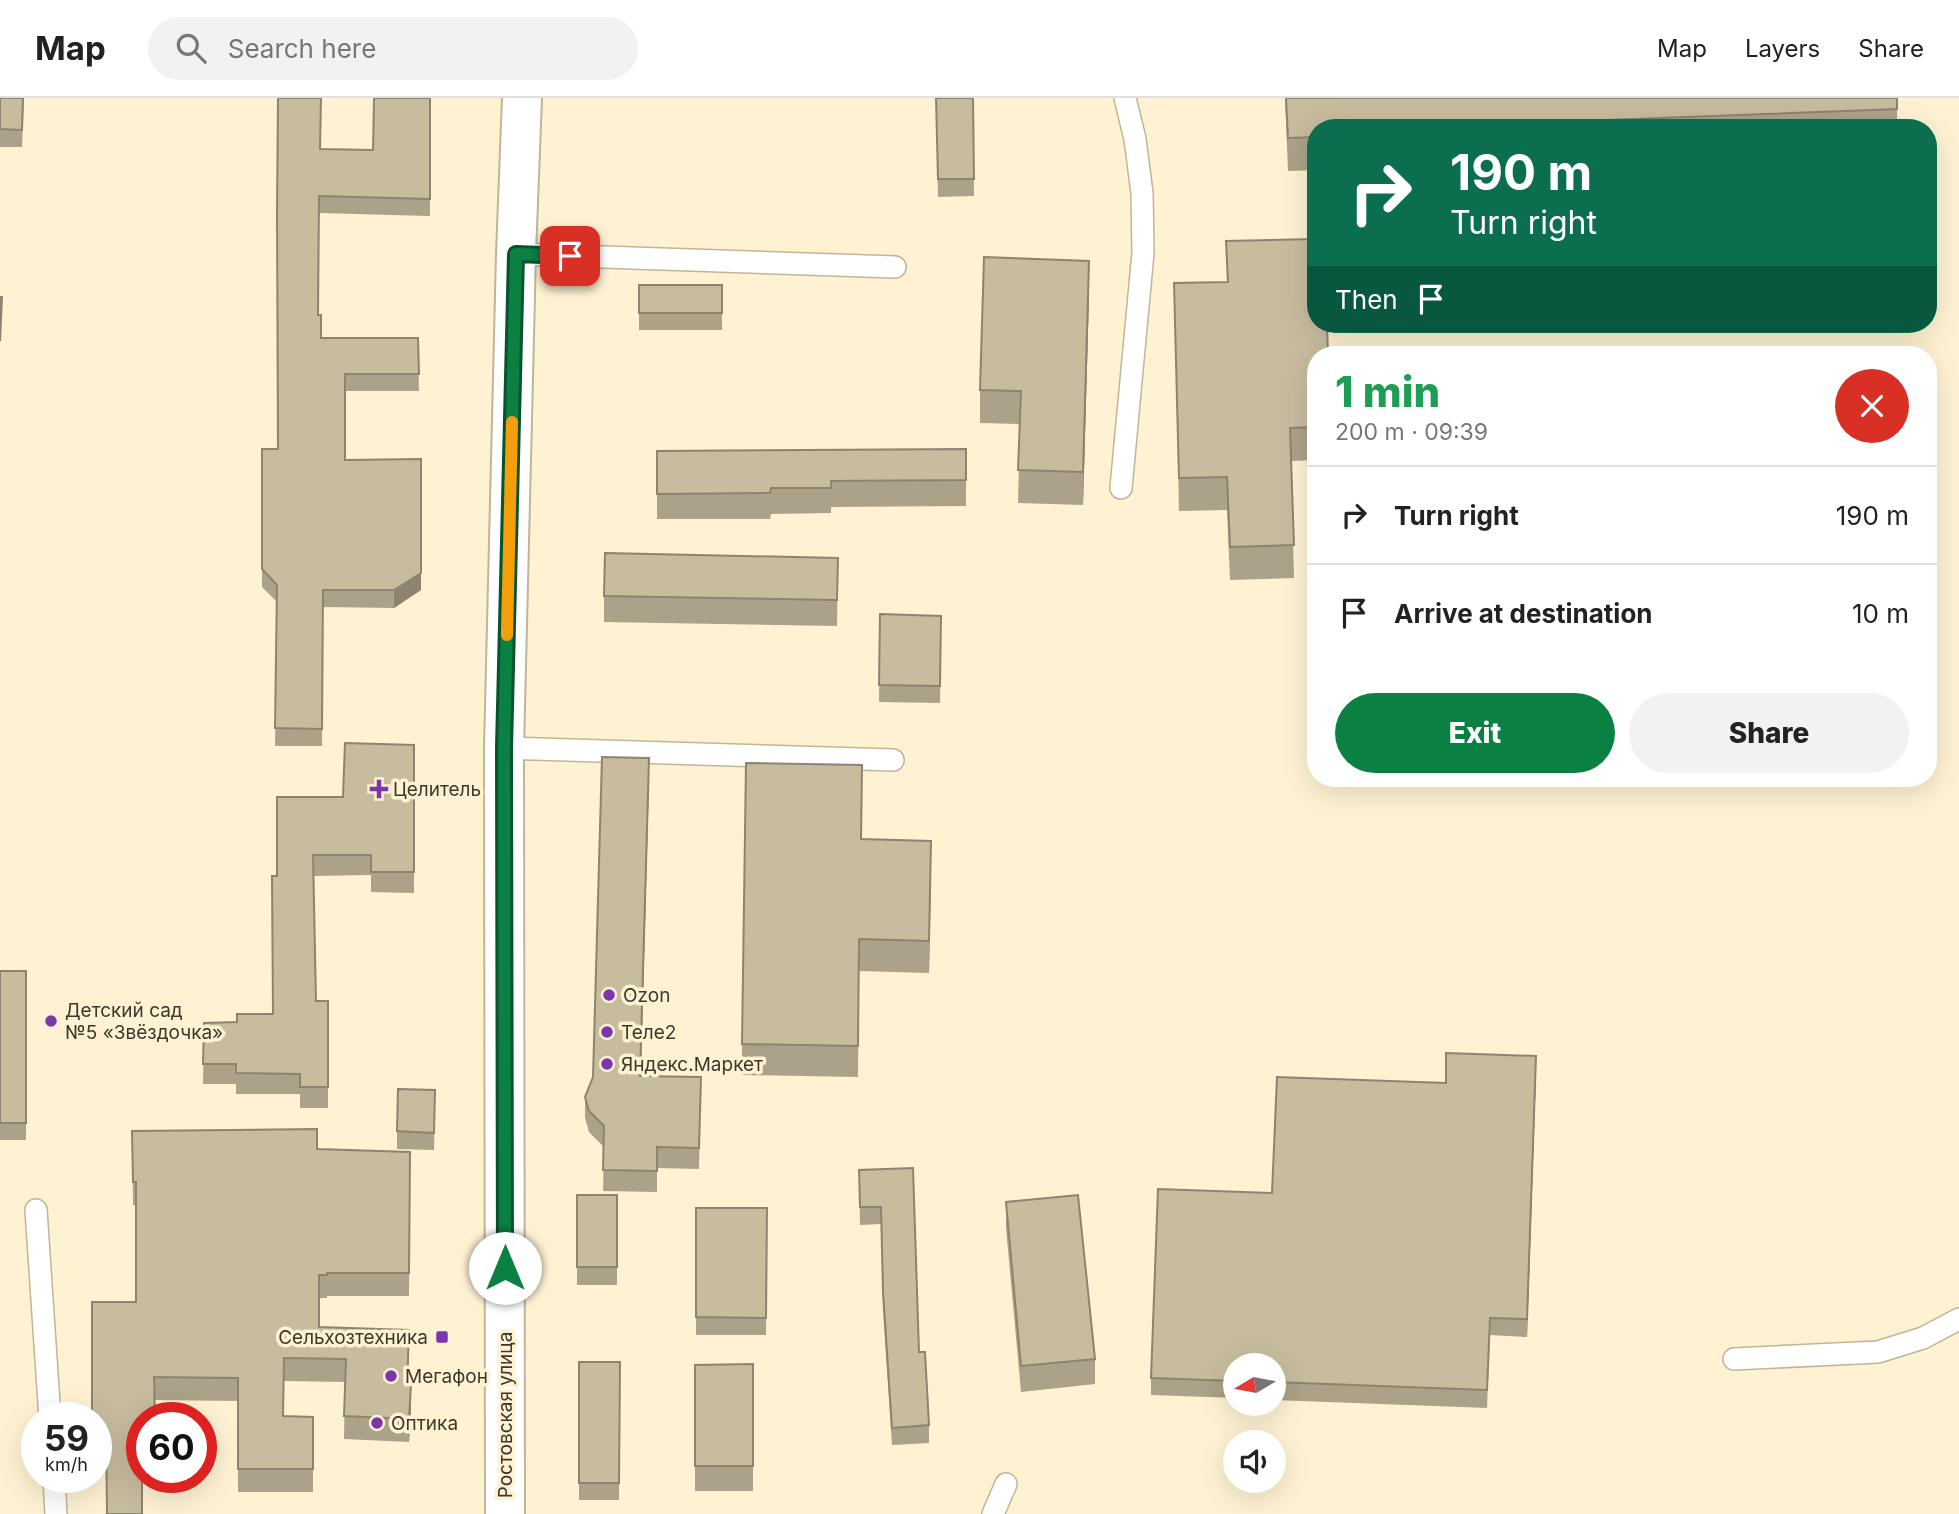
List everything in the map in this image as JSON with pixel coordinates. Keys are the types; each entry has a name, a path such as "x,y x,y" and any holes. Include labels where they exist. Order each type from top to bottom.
{"main road":[{"name":"Ростовская улица","path":"505,1514 504,748 522,98"}],"lane":[{"path":"1121,488 1143,253 1142,193 1135,139 1125,98"},
{"path":"516,254 895,267"},
{"path":"504,748 893,760"},
{"path":"36,1210 49,1402"},
{"path":"1734,1359 1878,1352 1923,1338 1959,1319"},
{"path":"993,1514 1006,1484"},
{"path":"55,1493 56,1514"}],"building":[{"path":"0,98 23,98 22,130 0,129"},
{"path":"278,98 321,98 320,149 373,150 374,98 430,98 430,199 319,196 318,315 321,315 321,338 418,338 419,374 345,374 345,460 421,459 421,573 394,590 323,590 322,729 275,728 277,585 262,569 262,449 278,449"},
{"path":"936,98 973,98 974,179 938,179"},
{"path":"1286,98 1897,98 1897,109 1633,119 1307,119 1307,137 1288,138"},
{"path":"1307,239 1307,333 1327,333 1328,346 1307,346 1307,427 1290,428 1294,545 1230,547 1227,477 1179,478 1174,283 1228,282 1226,241"},
{"path":"984,257 1089,261 1083,472 1018,470 1021,391 980,390"},
{"path":"639,285 722,285 722,313 639,313"},
{"path":"0,297 2,297 0,341"},
{"path":"966,449 966,480 831,481 831,488 771,488 770,493 657,494 657,451"},
{"path":"605,553 838,558 837,600 604,596"},
{"path":"880,614 941,616 940,686 879,685"},
{"path":"345,743 414,745 414,872 371,872 371,855 313,855 316,1001 328,1001 328,1087 300,1087 300,1074 236,1073 236,1064 203,1064 204,1023 237,1022 237,1014 273,1014 272,876 277,876 277,797 343,797"},
{"path":"602,757 649,758 640,1076 701,1077 699,1148 657,1147 657,1171 603,1170 604,1126 589,1111 585,1097 593,1077"},
{"path":"746,763 862,765 861,839 931,841 929,941 859,939 858,1046 742,1044"},
{"path":"0,971 26,971 26,1123 0,1123"},
{"path":"1446,1053 1536,1056 1527,1319 1490,1318 1487,1390 1286,1382 1286,1353 1223,1353 1223,1381 1151,1378 1158,1189 1272,1193 1277,1077 1446,1083"},
{"path":"398,1089 435,1090 434,1133 397,1131"},
{"path":"317,1129 317,1149 410,1152 409,1273 319,1275 319,1327 409,1330 409,1419 344,1416 346,1359 284,1358 283,1416 313,1417 313,1469 238,1469 238,1378 154,1377 155,1402 126,1402 126,1493 142,1493 142,1514 107,1514 107,1493 112,1493 112,1402 92,1402 92,1302 136,1302 136,1182 133,1182 132,1131"},
{"path":"913,1168 919,1352 925,1352 929,1425 892,1428 883,1292 881,1207 860,1207 859,1170"},
{"path":"577,1195 617,1195 617,1267 577,1267"},
{"path":"1078,1195 1095,1359 1021,1366 1006,1202"},
{"path":"696,1208 767,1208 766,1318 696,1317"},
{"path":"579,1362 620,1362 619,1483 579,1483"},
{"path":"753,1364 753,1466 695,1466 695,1365"}],"slow traffic":[{"path":"507,635 512,422"}],"place":[{"name":"Целитель","path":"379,789"},
{"name":"Ozon","path":"609,995"},
{"name":"Детский сад №5 «Звёздочка»","path":"51,1021"},
{"name":"Теле2","path":"607,1032"},
{"name":"Яндекс.Маркет","path":"607,1064"},
{"name":"Сельхозтехника","path":"442,1337"},
{"name":"Мегафон","path":"391,1376"},
{"name":"Оптика","path":"377,1423"}],"route":[{"path":"505,1268 504,748 516,254 570,256"}]}
